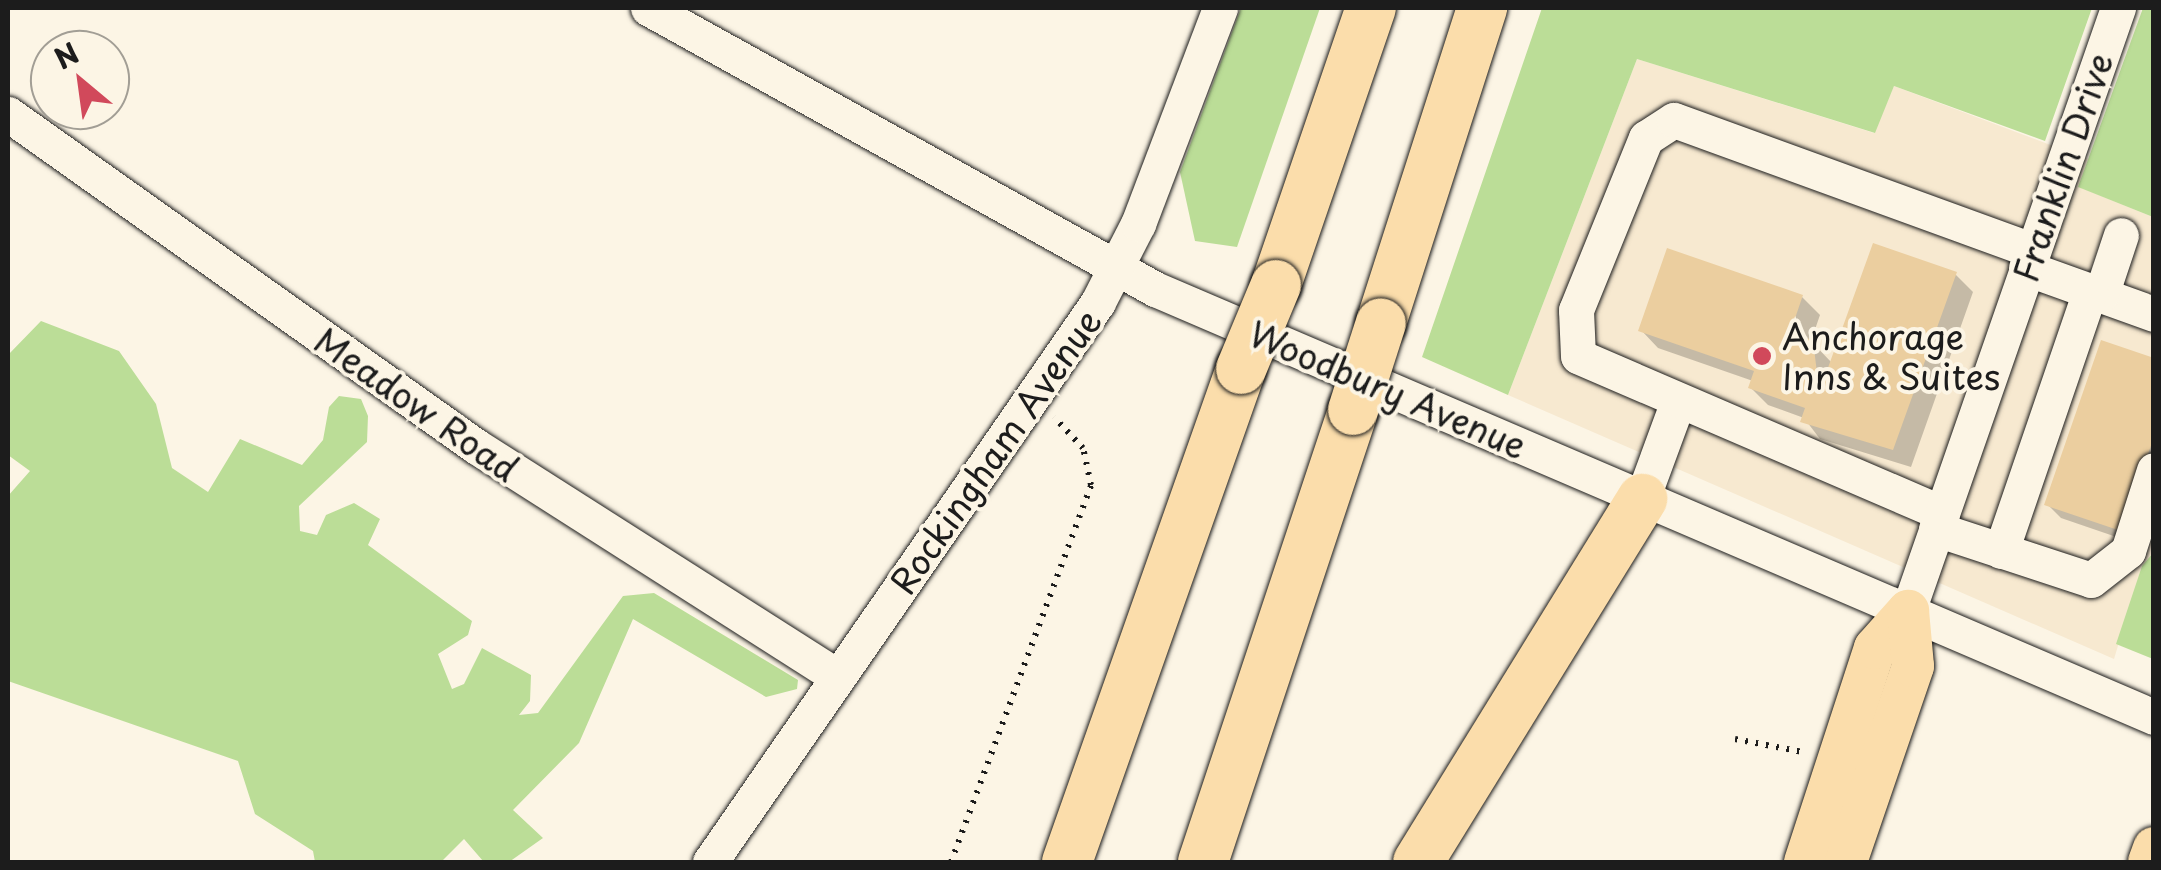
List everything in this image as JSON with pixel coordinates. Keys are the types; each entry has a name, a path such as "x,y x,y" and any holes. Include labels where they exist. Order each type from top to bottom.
{"highway":[{"path":"1068,862 1241,369 1276,285 1370,8"},
{"path":"1203,862 1482,8"},
{"path":"1418,862 1642,499"}],"main road":[{"path":"1805,862 1875,648 1908,611"},
{"path":"1846,862 1914,666 1908,611"},
{"path":"2149,862 2154,848"}],"street":[{"name":"Rockingham Avenue","path":"710,862 1034,400 1117,269 1220,8"},
{"name":"Franklin Drive","path":"1908,611 2118,8"},
{"name":"Woodbury Avenue","path":"670,13 1117,269 2146,714"},
{"name":"Meadow Road","path":"8,114 477,447 838,677"},
{"path":"2154,314 2096,293 2029,259 1674,120 1646,138 1576,310 1578,356 2001,550 2090,580 2128,551 2154,470"},
{"path":"2001,550 2096,293 2121,236"},
{"path":"1642,499 1678,401"}],"path":[{"path":"950,862 1091,485 1083,448 1034,400"},
{"path":"1735,739 1788,753 1819,744"}],"shaded area":[{"path":"1637,59 1874,133 1894,86 2088,159 2079,187 2153,217 2153,553 2142,566 2114,659 1508,395"}],"green space":[{"path":"1241,8 1320,8 1237,247 1195,241 1180,172"},
{"path":"1542,8 2092,8 2045,141 1894,86 1875,133 1637,59 1508,395 1422,357"},
{"path":"2143,8 2153,8 2153,217 2078,187"},
{"path":"41,321 119,351 156,404 172,468 208,492 240,439 302,465 323,440 329,407 339,396 361,399 368,416 367,442 299,506 300,531 317,535 326,515 354,503 380,519 368,545 472,621 468,635 438,654 452,689 464,684 482,648 531,675 530,701 519,715 538,713 623,596 654,593 798,680 797,689 766,697 633,619 579,743 513,810 543,838 509,862 483,861 464,839 441,862 315,862 313,851 255,814 238,761 8,681 8,496 30,471 8,455 8,355"},
{"path":"2153,553 2153,659 2116,644 2142,566"}],"building":[{"name":"Anchorage Inns & Suites","path":"1873,243 1957,272 1893,450 1800,422 1805,408 1748,388 1754,371 1638,331 1667,248 1803,295 1790,333 1813,340 1817,373 1825,376"},
{"path":"2101,340 2154,358 2154,437 2121,531 2044,505"}],"place":[{"name":"Anchorage Inns & Suites","path":"1762,356"}]}
